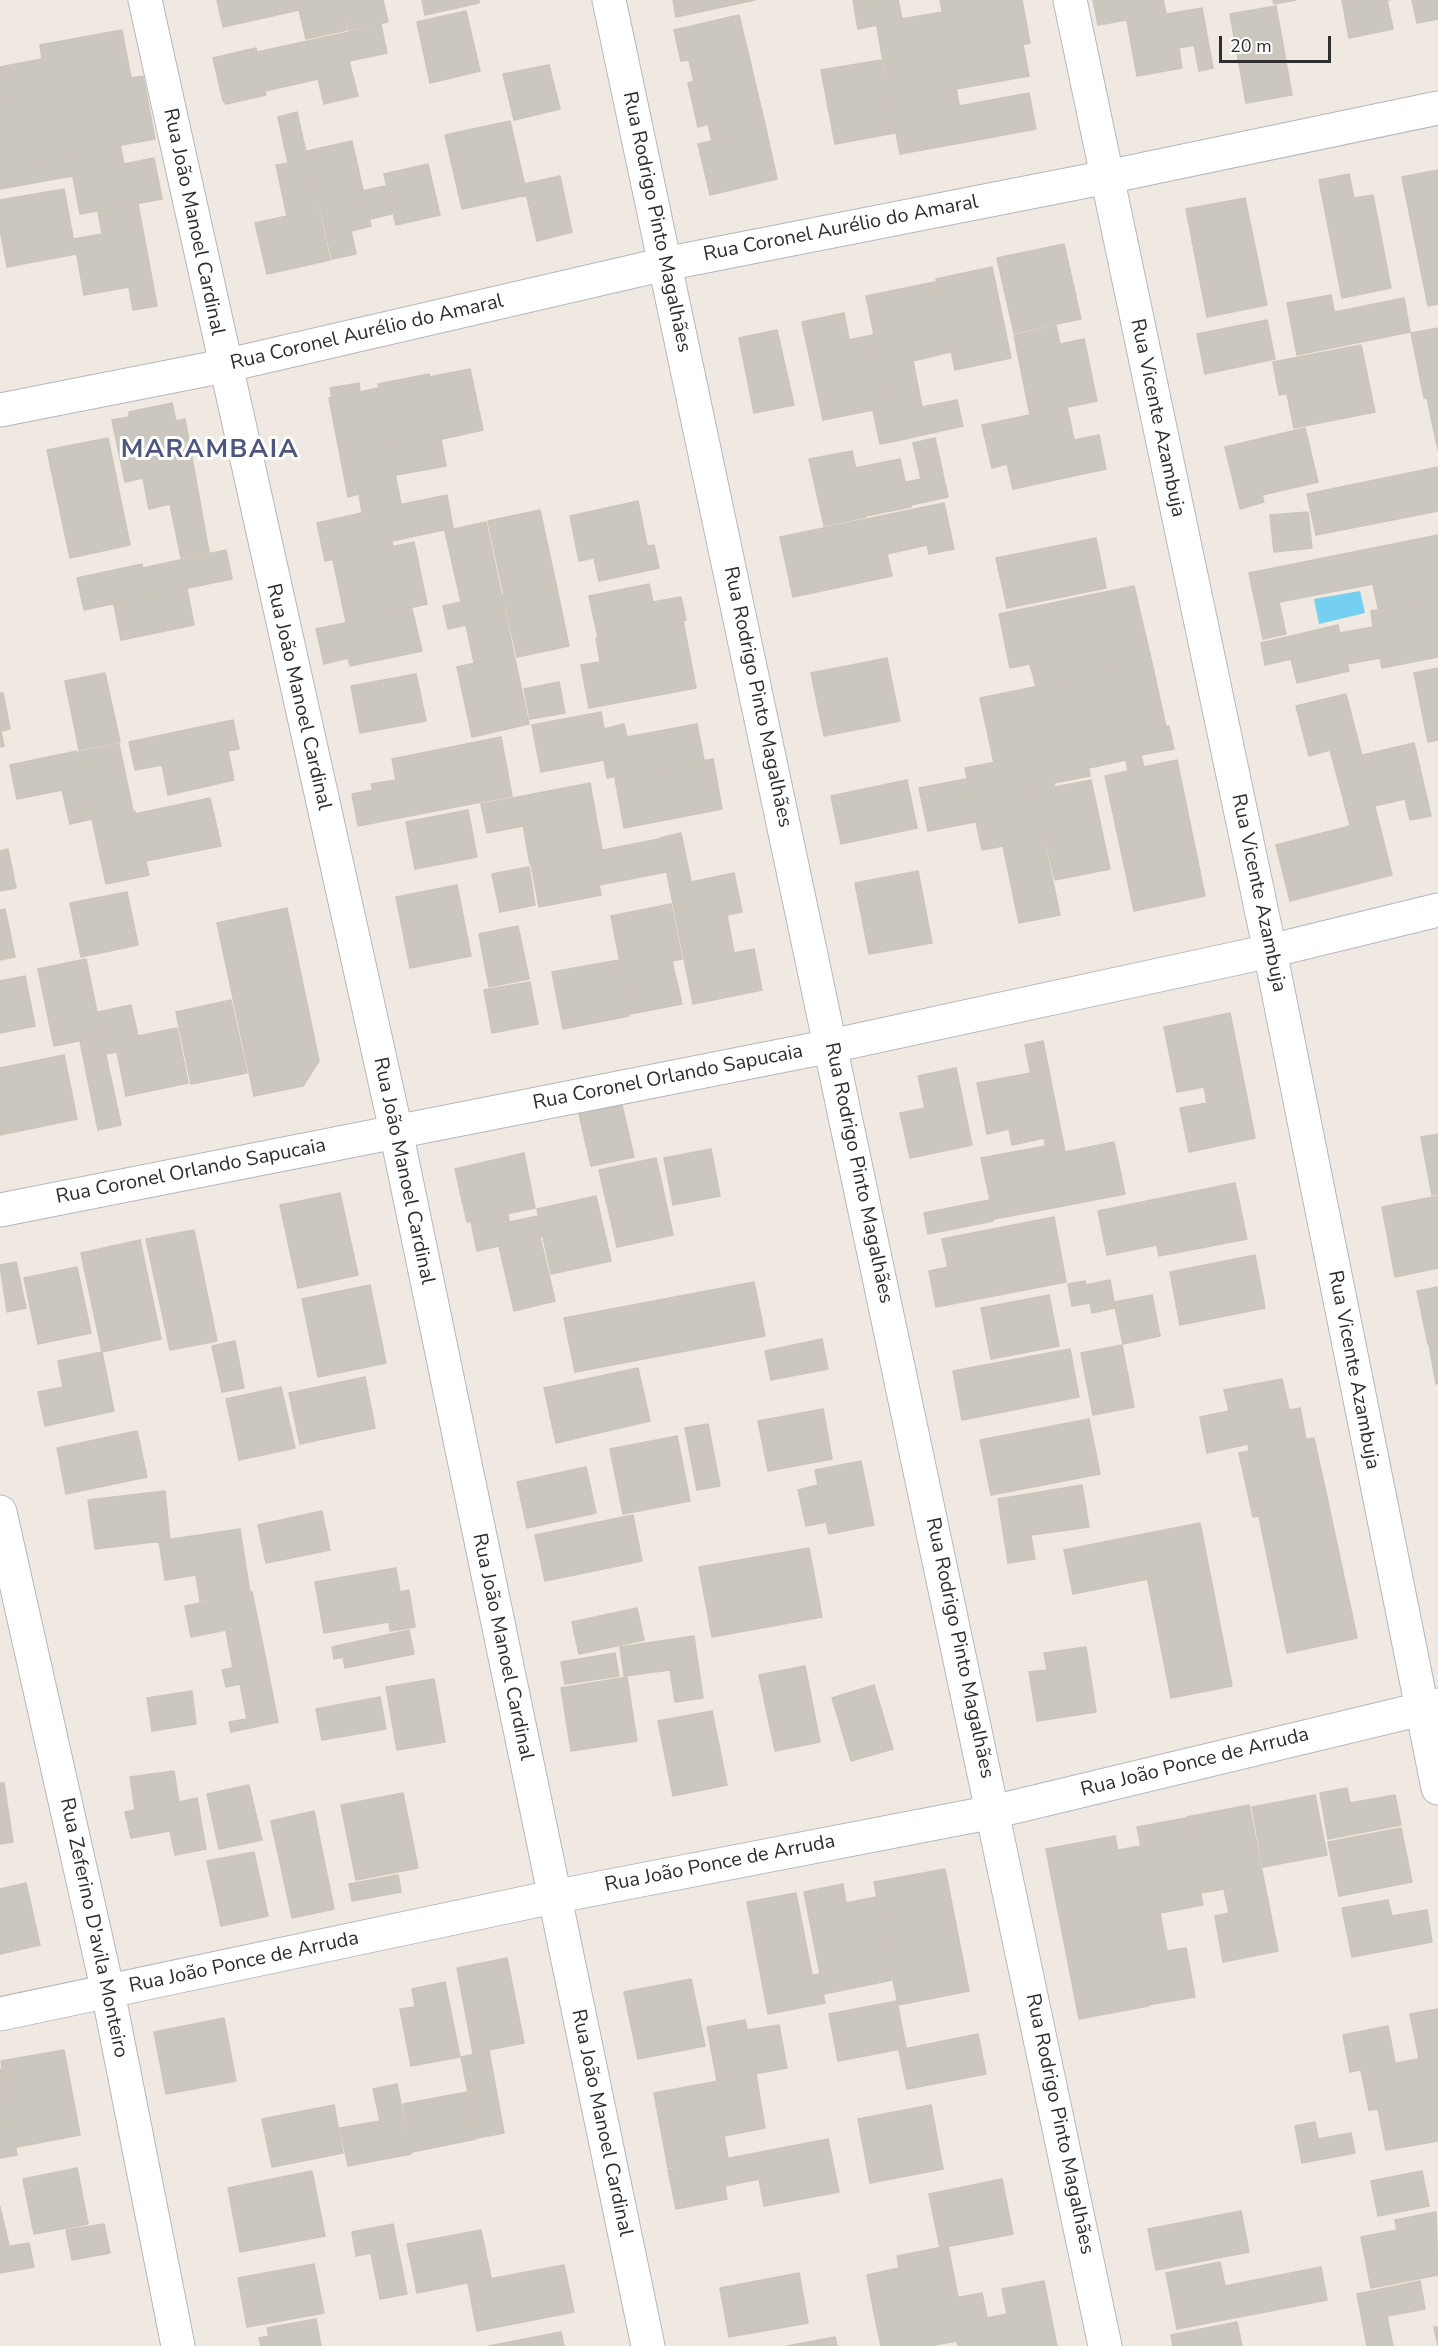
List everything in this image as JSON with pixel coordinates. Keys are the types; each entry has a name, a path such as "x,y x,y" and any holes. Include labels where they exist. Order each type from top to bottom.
{"street":[{"name":"Rua João Manoel Cardinal","path":"145,0 224,366 396,1131 553,1897 648,2346"},
{"name":"Rua Rodrigo Pinto Magalhães","path":"609,0 1105,2346"},
{"name":"Rua Vicente Azambuja","path":"1070,0 1429,1707 1438,1788"},
{"name":"Rua Coronel Aurélio do Amaral","path":"0,410 224,366 665,264 1107,177 1438,108"},
{"name":"Rua Coronel Orlando Sapucaia","path":"0,1210 831,1046 1270,951 1438,910"},
{"name":"Rua Zeferino D'avila Monteiro","path":"0,1512 108,1992 178,2346"},
{"name":"Rua João Ponce de Arruda","path":"0,2014 553,1897 993,1812 1429,1707"}],"water":[{"path":"1360,591 1365,613 1319,624 1314,599"}],"building":[{"path":"217,0 341,0 347,30 306,39 299,10 223,27"},
{"path":"342,0 383,0 388,22 349,30"},
{"path":"422,0 479,0 479,3 425,15"},
{"path":"673,0 755,0 676,17"},
{"path":"853,0 872,0 877,25 858,29"},
{"path":"872,0 898,0 902,19 942,12 966,142 900,154"},
{"path":"940,0 1022,0 1030,43 951,58"},
{"path":"1093,0 1163,0 1166,13 1098,25"},
{"path":"1273,0 1296,0 1274,4"},
{"path":"1342,0 1387,0 1393,29 1349,38"},
{"path":"1412,0 1438,0 1438,19 1417,23"},
{"path":"1276,6 1292,95 1246,103 1230,14"},
{"path":"1202,8 1213,68 1199,71 1194,45 1179,48 1182,68 1137,76 1127,21"},
{"path":"466,11 480,71 430,83 417,22"},
{"path":"739,15 752,69 694,82 689,60 681,61 674,30"},
{"path":"381,25 387,53 349,61 358,96 324,104 318,79 265,91 266,95 226,104 223,101 213,58 256,48 257,52"},
{"path":"122,30 131,78 0,101 0,67 42,59 40,45"},
{"path":"1023,45 1029,76 956,89 950,58"},
{"path":"881,60 895,133 835,144 821,70"},
{"path":"549,65 560,109 514,120 503,74"},
{"path":"752,69 766,129 712,142 708,124 698,127 688,83"},
{"path":"143,76 155,139 0,167 0,102"},
{"path":"1029,93 1036,129 966,142 959,106"},
{"path":"297,112 330,260 267,274 255,223 287,216 276,165 288,163 278,117"},
{"path":"510,121 527,195 462,209 445,135"},
{"path":"766,129 777,179 710,195 698,144"},
{"path":"352,141 371,226 351,231 356,254 332,259 307,151"},
{"path":"120,145 124,164 154,158 162,199 80,214 73,176 61,178 58,157"},
{"path":"57,157 61,178 0,189 0,167"},
{"path":"428,164 440,215 396,225 384,174"},
{"path":"1438,170 1438,304 1428,306 1402,177"},
{"path":"1349,174 1354,198 1373,195 1391,288 1342,298 1319,180"},
{"path":"560,176 572,232 537,241 524,184"},
{"path":"385,186 392,214 370,219 363,191"},
{"path":"64,189 76,254 7,267 0,229 0,200"},
{"path":"1245,198 1267,305 1207,317 1186,209"},
{"path":"138,204 157,306 133,310 129,287 84,295 74,239 102,234 98,211"},
{"path":"1064,244 1081,319 1014,333 997,258"},
{"path":"992,267 1011,358 955,370 936,279"},
{"path":"935,282 950,352 913,361 922,407 957,400 963,426 896,441 866,296"},
{"path":"1331,295 1341,346 1297,355 1287,303"},
{"path":"1404,298 1410,332 1341,346 1335,312"},
{"path":"844,313 849,340 873,335 896,441 880,444 873,410 823,420 802,322"},
{"path":"1267,320 1275,359 1205,374 1197,334"},
{"path":"1056,326 1060,344 1084,339 1097,401 1030,415 1014,335"},
{"path":"1438,328 1438,396 1424,398 1411,333"},
{"path":"777,330 794,405 754,413 739,338"},
{"path":"1361,345 1375,412 1294,428 1287,394 1279,395 1273,362"},
{"path":"470,369 483,430 442,439 429,377"},
{"path":"429,374 446,466 396,475 378,384"},
{"path":"359,383 360,392 378,388 401,504 362,512 359,494 348,497 329,398 332,397 330,388"},
{"path":"1438,396 1438,450 1427,398"},
{"path":"172,403 176,421 185,419 209,552 181,558 170,504 149,509 143,478 125,482 112,420 129,417 129,412"},
{"path":"1067,407 1074,440 1099,435 1106,469 1013,489 1007,464 992,468 982,425"},
{"path":"1305,428 1318,482 1262,495 1264,502 1240,509 1225,447"},
{"path":"108,438 130,545 70,558 47,450"},
{"path":"935,438 948,497 911,505 907,482 921,479 913,443"},
{"path":"852,451 866,517 824,526 809,459"},
{"path":"900,459 911,507 865,516 855,468"},
{"path":"1438,467 1438,511 1316,535 1307,494"},
{"path":"447,495 453,528 392,541 384,508"},
{"path":"638,501 647,546 654,545 659,568 599,581 594,558 579,561 570,516"},
{"path":"944,503 954,549 929,554 927,545 887,554 892,576 793,597 780,537"},
{"path":"384,508 393,547 325,561 317,523"},
{"path":"540,510 556,584 504,595 488,521"},
{"path":"1308,512 1312,548 1274,552 1270,515"},
{"path":"486,522 501,593 461,602 445,531"},
{"path":"1438,535 1438,596 1378,608 1373,584 1279,602 1286,634 1263,639 1249,573"},
{"path":"1096,538 1106,588 1007,608 996,558"},
{"path":"414,542 427,604 346,622 333,560"},
{"path":"226,550 232,579 149,596 143,568"},
{"path":"142,564 149,596 84,610 77,578"},
{"path":"556,584 569,646 517,657 503,595"},
{"path":"649,584 653,602 681,597 686,620 598,637 589,596"},
{"path":"1134,586 1152,663 1036,687 1030,664 1010,668 999,614"},
{"path":"187,589 194,625 121,640 114,605"},
{"path":"501,593 514,655 474,663 466,625 448,629 443,606"},
{"path":"1438,597 1438,657 1382,668 1380,658 1347,664 1349,671 1297,683 1291,659 1265,665 1261,643 1338,625 1340,633 1373,627 1371,611"},
{"path":"412,609 422,651 350,666 348,658 324,664 316,629"},
{"path":"683,621 696,688 589,708 581,665 600,662 596,638"},
{"path":"514,655 529,724 472,737 457,667"},
{"path":"887,658 900,721 824,736 811,673"},
{"path":"1152,663 1166,727 994,763 980,698"},
{"path":"1438,668 1438,740 1428,742 1414,673"},
{"path":"105,673 120,742 79,750 65,681"},
{"path":"416,674 426,721 360,733 351,686"},
{"path":"559,682 565,713 530,719 524,689"},
{"path":"0,693 3,693 10,729 1,731 4,746 0,747"},
{"path":"1346,694 1371,791 1343,798 1330,750 1309,756 1296,706"},
{"path":"601,712 604,729 624,724 627,737 697,724 704,760 607,778 604,760 541,772 532,725"},
{"path":"233,720 239,749 228,751 234,780 168,795 162,765 135,770 129,742"},
{"path":"1169,726 1174,749 1141,755 1144,767 1177,760 1205,896 1134,911 1105,776 1128,771 1126,760 1089,768 1084,744"},
{"path":"501,737 512,796 358,826 352,794 373,790 371,784 396,780 392,759"},
{"path":"1414,743 1431,816 1410,820 1405,799 1374,806 1363,755"},
{"path":"119,744 133,811 93,819 79,752"},
{"path":"1084,744 1090,776 1054,783 1055,787 1091,780 1110,869 1055,880 1026,756"},
{"path":"77,751 92,819 70,824 62,790 17,799 10,765"},
{"path":"1026,756 1060,915 1019,923 1003,846 982,850 965,768"},
{"path":"713,759 722,809 624,828 615,778"},
{"path":"966,779 975,822 928,831 919,788"},
{"path":"907,780 917,828 841,844 831,796"},
{"path":"590,783 602,850 530,864 518,797"},
{"path":"1371,791 1392,875 1290,901 1276,845 1350,826 1343,798"},
{"path":"518,797 523,826 487,833 481,804"},
{"path":"210,798 221,846 146,861 135,814"},
{"path":"468,810 477,857 415,869 406,822"},
{"path":"135,811 149,875 106,884 92,819"},
{"path":"681,833 691,882 734,873 742,912 727,915 734,953 754,949 762,990 693,1004 660,838"},
{"path":"659,839 666,872 599,885 593,852"},
{"path":"8,849 16,888 0,891 0,851"},
{"path":"593,852 601,895 539,907 531,864"},
{"path":"529,867 535,905 500,912 492,874"},
{"path":"918,871 932,943 869,954 855,883"},
{"path":"457,885 471,956 410,968 396,897"},
{"path":"127,892 138,945 81,957 70,903"},
{"path":"671,904 682,959 672,961 682,1004 630,1014 611,916"},
{"path":"287,908 319,1061 303,1086 254,1096 217,923"},
{"path":"5,909 15,957 0,960 0,910"},
{"path":"518,926 529,979 489,987 479,934"},
{"path":"86,959 102,1036 54,1046 38,969"},
{"path":"619,960 629,1016 563,1029 552,972"},
{"path":"25,976 35,1026 0,1033 0,981"},
{"path":"530,982 538,1024 492,1033 484,990"},
{"path":"231,1000 247,1073 191,1084 176,1012"},
{"path":"131,1005 138,1036 177,1028 188,1083 126,1096 117,1052 106,1054 98,1012"},
{"path":"1230,1013 1255,1138 1189,1152 1180,1108 1207,1103 1204,1087 1177,1092 1164,1027"},
{"path":"102,1037 121,1125 98,1130 80,1041"},
{"path":"1043,1041 1065,1152 1114,1142 1125,1194 1058,1207 1025,1045"},
{"path":"64,1055 77,1119 0,1135 0,1068"},
{"path":"956,1068 972,1145 910,1158 900,1113 925,1108 918,1076"},
{"path":"1031,1073 1044,1138 1012,1145 1009,1129 987,1134 977,1083"},
{"path":"622,1105 634,1157 591,1166 579,1114"},
{"path":"1438,1134 1438,1194 1432,1195 1421,1137"},
{"path":"1046,1146 1058,1207 994,1219 981,1158"},
{"path":"711,1149 720,1196 673,1205 664,1158"},
{"path":"524,1153 535,1208 467,1222 455,1169"},
{"path":"656,1158 673,1235 617,1247 599,1170"},
{"path":"1235,1183 1247,1239 1159,1256 1157,1245 1107,1255 1098,1211"},
{"path":"340,1193 358,1275 298,1288 280,1205"},
{"path":"596,1196 611,1261 551,1274 537,1209"},
{"path":"1438,1196 1438,1268 1395,1277 1382,1207"},
{"path":"989,1200 993,1221 928,1234 924,1213"},
{"path":"508,1213 509,1222 538,1216 543,1236 477,1251 471,1222"},
{"path":"1054,1217 1066,1282 936,1307 929,1271 948,1267 942,1239"},
{"path":"194,1230 217,1341 170,1350 146,1239"},
{"path":"540,1237 555,1301 514,1311 499,1246"},
{"path":"140,1240 161,1339 102,1352 81,1253"},
{"path":"1255,1255 1265,1308 1180,1325 1170,1272"},
{"path":"16,1262 26,1308 7,1312 0,1265"},
{"path":"77,1267 91,1333 38,1344 24,1278"},
{"path":"1110,1280 1115,1308 1092,1313 1086,1285"},
{"path":"1085,1281 1090,1303 1072,1306 1068,1284"},
{"path":"754,1282 765,1336 575,1372 564,1318"},
{"path":"370,1285 386,1363 318,1377 302,1299"},
{"path":"1438,1287 1438,1342 1428,1344 1417,1291"},
{"path":"1049,1295 1059,1346 991,1359 981,1308"},
{"path":"1152,1295 1160,1336 1123,1344 1114,1302"},
{"path":"822,1339 828,1369 771,1380 765,1351"},
{"path":"235,1341 244,1388 222,1392 212,1346"},
{"path":"1438,1342 1438,1383 1436,1384 1429,1344"},
{"path":"1122,1345 1134,1407 1093,1415 1081,1353"},
{"path":"1070,1349 1079,1397 962,1420 953,1371"},
{"path":"102,1352 114,1411 45,1426 38,1392 63,1387 58,1361"},
{"path":"638,1368 650,1421 556,1443 544,1388"},
{"path":"365,1377 375,1428 300,1444 289,1393"},
{"path":"1282,1379 1289,1410 1300,1408 1306,1439 1249,1451 1248,1444 1207,1453 1200,1417 1229,1411 1224,1390"},
{"path":"281,1387 295,1448 239,1460 226,1399"},
{"path":"823,1409 832,1459 768,1471 758,1421"},
{"path":"1089,1419 1100,1474 991,1495 980,1440"},
{"path":"708,1424 720,1486 697,1490 685,1428"},
{"path":"137,1431 147,1477 66,1494 57,1448"},
{"path":"677,1436 690,1501 623,1514 610,1449"},
{"path":"1314,1438 1328,1502 1253,1517 1239,1453"},
{"path":"861,1461 874,1525 829,1534 826,1522 806,1526 798,1490 818,1485 815,1470"},
{"path":"586,1467 596,1513 527,1528 517,1482"},
{"path":"1082,1485 1089,1527 1031,1535 1035,1559 1008,1563 998,1499"},
{"path":"165,1491 170,1540 95,1549 88,1500"},
{"path":"1328,1502 1357,1638 1287,1653 1259,1516"},
{"path":"322,1511 330,1550 266,1563 258,1525"},
{"path":"633,1515 642,1561 545,1581 535,1535"},
{"path":"1200,1523 1232,1686 1171,1698 1139,1535"},
{"path":"240,1529 250,1593 200,1601 196,1575 165,1580 159,1541"},
{"path":"1139,1535 1148,1579 1073,1594 1064,1550"},
{"path":"809,1548 822,1617 712,1637 699,1567"},
{"path":"396,1568 400,1592 409,1590 415,1627 390,1631 389,1622 324,1633 315,1582"},
{"path":"252,1592 266,1661 233,1668 220,1599"},
{"path":"220,1599 226,1630 191,1637 185,1606"},
{"path":"637,1608 644,1640 579,1654 572,1622"},
{"path":"409,1630 414,1654 345,1668 343,1657 334,1659 332,1647"},
{"path":"694,1636 703,1698 675,1702 670,1670 624,1676 620,1647"},
{"path":"1086,1647 1096,1712 1037,1721 1029,1672 1047,1670 1044,1653"},
{"path":"615,1653 619,1676 565,1684 561,1662"},
{"path":"266,1661 278,1722 231,1732 229,1722 247,1719 240,1684 226,1687 222,1670"},
{"path":"805,1666 820,1742 775,1751 759,1675"},
{"path":"627,1677 637,1741 571,1751 561,1688"},
{"path":"434,1679 445,1742 397,1750 386,1687"},
{"path":"874,1685 893,1749 851,1761 832,1698"},
{"path":"192,1691 196,1724 152,1731 147,1698"},
{"path":"380,1697 386,1729 322,1740 316,1709"},
{"path":"712,1711 727,1785 673,1796 658,1721"},
{"path":"174,1771 179,1802 197,1798 206,1849 175,1855 170,1831 131,1838 125,1812 135,1810 130,1777"},
{"path":"0,1783 4,1783 13,1842 0,1844"},
{"path":"249,1785 262,1840 219,1849 207,1794"},
{"path":"1347,1788 1350,1803 1395,1795 1401,1825 1328,1839 1320,1793"},
{"path":"403,1793 418,1868 356,1880 341,1805"},
{"path":"1315,1795 1327,1855 1263,1867 1252,1807"},
{"path":"1249,1805 1278,1951 1223,1962 1215,1916 1229,1913 1224,1889 1201,1893 1187,1817"},
{"path":"314,1811 334,1909 292,1918 271,1821"},
{"path":"1186,1818 1203,1905 1160,1913 1167,1951 1186,1948 1195,1997 1148,2005 1118,1850 1141,1846 1137,1827"},
{"path":"1401,1828 1412,1882 1339,1896 1328,1842"},
{"path":"1115,1836 1148,2006 1079,2019 1046,1849"},
{"path":"254,1852 268,1916 221,1926 207,1861"},
{"path":"945,1869 969,1991 898,2005 874,1882"},
{"path":"398,1875 401,1892 352,1901 349,1884"},
{"path":"26,1883 40,1945 0,1954 0,1889"},
{"path":"843,1884 846,1903 876,1897 892,1980 824,1994 804,1892"},
{"path":"796,1893 812,1975 819,1974 825,2003 768,2014 747,1902"},
{"path":"1388,1900 1392,1916 1427,1910 1432,1942 1352,1957 1342,1908"},
{"path":"507,1958 524,2043 473,2053 457,1968"},
{"path":"691,1979 705,2046 638,2059 624,1992"},
{"path":"445,1982 460,2057 411,2066 400,2009 415,2007 412,1989"},
{"path":"897,2001 906,2048 838,2061 829,2014"},
{"path":"1438,2009 1438,2055 1419,2058 1410,2014"},
{"path":"224,2018 236,2081 166,2094 154,2032"},
{"path":"745,2020 747,2030 779,2025 787,2068 717,2081 707,2027"},
{"path":"1388,2026 1395,2063 1350,2072 1343,2035"},
{"path":"978,2034 986,2074 907,2089 899,2050"},
{"path":"64,2050 80,2135 17,2147 1,2061"},
{"path":"489,2051 504,2133 477,2138 461,2057"},
{"path":"1438,2055 1438,2141 1386,2150 1378,2109 1369,2110 1361,2070"},
{"path":"0,2070 17,2155 0,2158"},
{"path":"756,2074 765,2128 724,2136 728,2158 668,2168 654,2093"},
{"path":"397,2084 411,2154 348,2166 340,2128 380,2121 373,2089"},
{"path":"467,2092 476,2139 412,2152 403,2104"},
{"path":"334,2105 343,2153 272,2167 262,2119"},
{"path":"931,2105 943,2169 870,2183 858,2119"},
{"path":"1315,2122 1318,2139 1351,2133 1355,2153 1302,2163 1295,2126"},
{"path":"828,2139 839,2192 764,2206 759,2179 725,2186 727,2199 676,2209 668,2170"},
{"path":"77,2168 88,2224 34,2234 23,2179"},
{"path":"312,2171 325,2236 240,2252 228,2188"},
{"path":"1422,2171 1429,2206 1378,2216 1371,2181"},
{"path":"1002,2179 1013,2234 940,2248 929,2194"},
{"path":"0,2207 9,2245 0,2247"},
{"path":"1241,2211 1249,2252 1156,2270 1148,2229"},
{"path":"1436,2212 1438,2275 1371,2288 1361,2237 1397,2230 1395,2220"},
{"path":"104,2224 110,2253 72,2260 66,2230"},
{"path":"393,2224 407,2294 380,2299 371,2253 356,2256 352,2232"},
{"path":"481,2230 491,2278 417,2293 407,2244"},
{"path":"29,2243 34,2267 0,2273 0,2248"},
{"path":"948,2246 958,2297 874,2313 867,2275 899,2268 897,2256"},
{"path":"1220,2262 1225,2286 1321,2267 1327,2300 1177,2329 1166,2273"},
{"path":"314,2264 324,2313 247,2327 238,2278"},
{"path":"564,2265 574,2312 477,2331 468,2283"},
{"path":"799,2273 808,2323 729,2337 720,2288"},
{"path":"1044,2281 1057,2346 958,2346 957,2341 929,2346 881,2346 874,2313 982,2293 987,2318 1007,2314 1002,2289"},
{"path":"1420,2281 1425,2309 1387,2316 1393,2346 1367,2346 1357,2294"},
{"path":"316,2319 321,2346 261,2346 259,2338 269,2336 267,2328"},
{"path":"1237,2322 1242,2346 1173,2346 1171,2335"},
{"path":"1434,2327 1438,2327 1438,2346"},
{"path":"561,2332 564,2346 489,2346"},
{"path":"835,2337 837,2346 787,2346"}],"district":[{"name":"MARAMBAIA","path":"210,451"}]}
